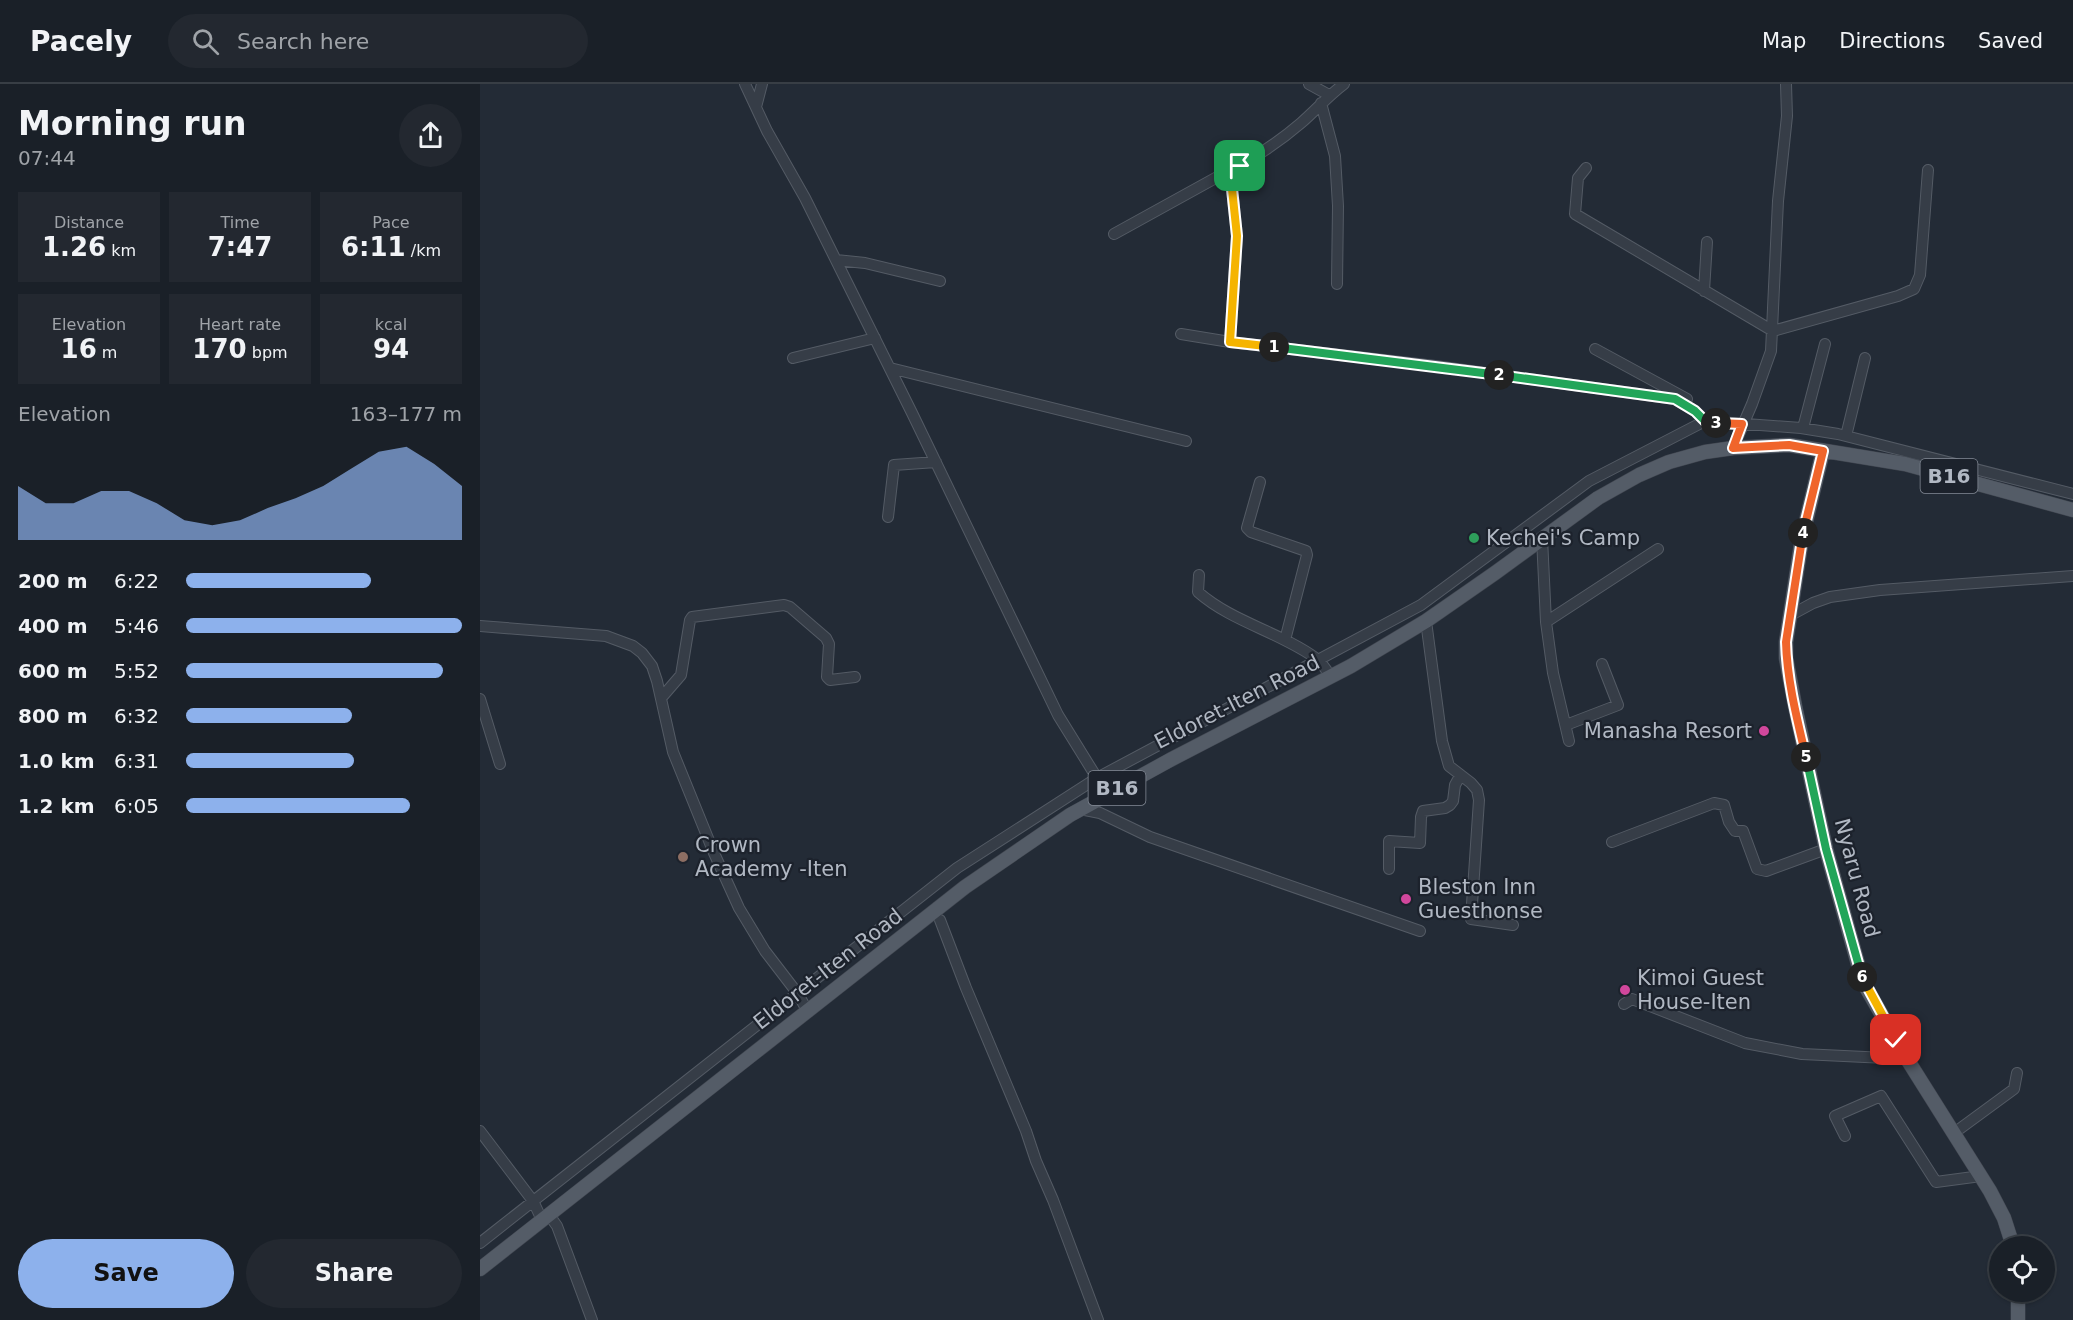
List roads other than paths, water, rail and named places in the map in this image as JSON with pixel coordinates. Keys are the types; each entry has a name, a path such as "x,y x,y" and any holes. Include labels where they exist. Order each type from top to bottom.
{"main road":[{"name":"Eldoret-Iten Road","path":"480,1269 965,887 1079,809 1331,677 1426,621 1598,498 1639,475 1669,462 1705,452 1789,445 1905,464 2073,510"},
{"name":"Nyaru Road","path":"1823,451 1802,538 1786,642 1786,658 1794,706 1826,849 1863,982 1907,1059 1981,1176 2004,1218 2010,1236"},
{"path":"2018,1302 2018,1320"}],"street":[{"path":"745,84 890,368 1058,715 1097,778 1104,796"},
{"path":"756,107 762,84"},
{"path":"1309,84 1325,99 1335,156 1338,207 1337,284"},
{"path":"1114,234 1230,170 1247,163 1302,122 1344,84"},
{"path":"1733,448 1766,369 1771,351 1778,201 1787,116 1786,84"},
{"path":"1586,168 1578,178 1575,214 1773,331 1898,296 1914,289 1920,275 1928,170"},
{"path":"1230,170 1237,236 1230,342"},
{"path":"1704,291 1707,242"},
{"path":"836,260 865,263 940,281"},
{"path":"1181,334 1675,399 1688,406 1705,421"},
{"path":"794,358 875,338"},
{"path":"1803,428 1825,344"},
{"path":"1595,348 1687,398 1688,406"},
{"path":"1846,436 1865,358"},
{"path":"890,368 1186,441"},
{"path":"480,1243 957,868 1097,778 1421,605 1589,481 1705,421 1803,428 1846,436 2073,494"},
{"path":"888,517 894,465 936,462"},
{"path":"1260,482 1247,528 1251,532 1306,551 1307,555 1286,640"},
{"path":"2055,505 2058,490"},
{"path":"1542,538 1546,622 1553,673 1569,741"},
{"path":"1546,622 1658,549"},
{"path":"1199,575 1198,592 1209,602 1286,640 1318,660 1331,677"},
{"path":"1789,620 1821,600 1860,593 2073,576"},
{"path":"662,698 681,675 692,617 784,605 790,607 826,638 829,644 827,677 830,680 855,677"},
{"path":"1426,621 1442,741 1449,766 1471,783 1477,790 1479,800 1471,918 1513,925"},
{"path":"480,626 606,636 618,639 642,652 652,666 662,698 673,752 719,864 740,908 765,951 798,994 808,1012"},
{"path":"1566,725 1618,705 1602,664"},
{"path":"480,699 500,764"},
{"path":"1389,869 1389,840 1420,843 1423,811 1446,808 1450,805 1460,776"},
{"path":"1612,842 1714,803 1724,805 1729,822 1735,831 1743,831 1757,869 1766,871 1826,849"},
{"path":"1079,809 1100,813 1150,837 1420,931"},
{"path":"940,920 1026,1131 1098,1320"},
{"path":"1624,1004 1632,999 1745,1043 1802,1054 1907,1059"},
{"path":"1954,1133 2014,1089 2017,1073"},
{"path":"1845,1136 1835,1116 1881,1096 1936,1182 1981,1176"},
{"path":"480,1131 532,1201 545,1217 557,1226 592,1320"}],"place":[{"name":"Kechei's Camp","path":"1474,538"},
{"name":"Manasha Resort","path":"1764,731"},
{"name":"Crown Academy -Iten","path":"683,857"},
{"name":"Bleston Inn Guesthonse","path":"1406,899"},
{"name":"Kimoi Guest House-Iten","path":"1625,990"}]}
